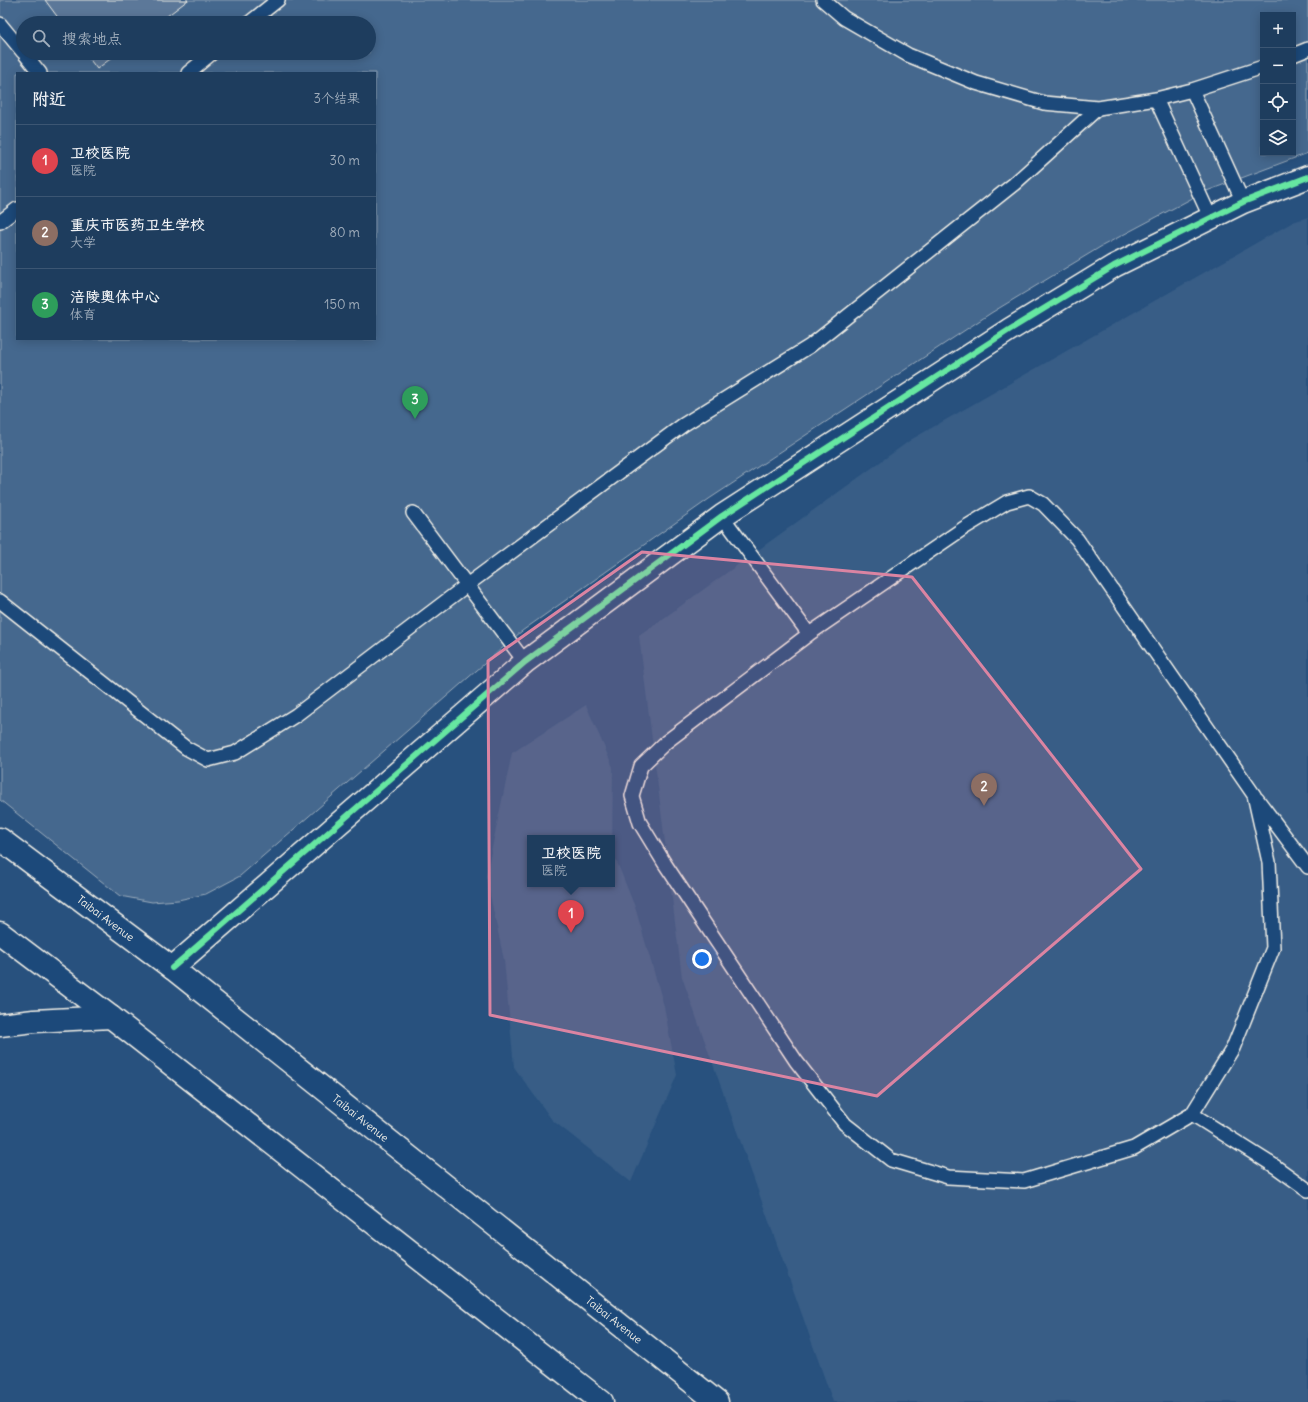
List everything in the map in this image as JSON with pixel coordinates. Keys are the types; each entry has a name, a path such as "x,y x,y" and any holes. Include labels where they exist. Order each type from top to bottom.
{"main road":[{"path":"172,968 525,662 722,516 1009,330 1114,266 1243,202 1308,177"},
{"name":"Taibai Avenue","path":"0,839 172,968 717,1402"},
{"path":"0,933 602,1402"},
{"path":"0,1025 34,1021 110,1018"}],"lane":[{"path":"258,16 278,0"},
{"path":"824,0 844,18 908,55 976,83 1044,103 1098,108 1156,99 1192,90 1260,69"},
{"path":"0,24 16,44"},
{"path":"1296,54 1308,49"},
{"path":"29,60 39,72"},
{"path":"189,72 204,60"},
{"path":"1192,90 1243,202"},
{"path":"1156,99 1211,218"},
{"path":"0,601 186,748 208,760 236,753 296,715 683,424 810,346 1014,184 1098,108"},
{"path":"0,221 16,210"},
{"path":"1254,795 1269,862 1273,948 1233,1048 1192,1114 1134,1148 1024,1181 948,1177 891,1160 845,1124 796,1061 665,864 640,823 632,796 641,766 666,742 809,634 964,528 1007,502 1029,496 1043,504 1077,539 1254,795 1308,867"},
{"path":"413,512 525,662"},
{"path":"722,516 809,634"},
{"path":"1192,1114 1276,1167 1308,1190"}],"highlighted area":[{"path":"642,552 912,577 1141,869 877,1096 490,1015 488,661"}],"shaded area":[{"path":"0,0 1308,0 1308,153 1204,192 1102,246 991,313 709,499 522,631 240,876 206,894 178,900 152,902 120,896 0,800"},
{"path":"1308,217 1308,1402 833,1402 682,977 639,636 912,439 1293,222"},
{"path":"586,705 613,767 612,835 527,835 527,887 615,887 615,857 635,907 664,1006 677,1075 631,1182 552,1120 514,1067 504,960 486,876 512,753"}],"building":[{"path":"45,0 188,0 167,16 57,16"},
{"path":"90,60 109,60 97,69"}],"cycle path":[{"path":"172,968 525,662 722,516 1009,330 1114,266 1243,202 1308,177"}],"place":[{"name":"涪陵奥体中心","path":"415,419"},
{"name":"重庆市医药卫生学校","path":"984,806"},
{"name":"卫校医院","path":"571,933"}]}
